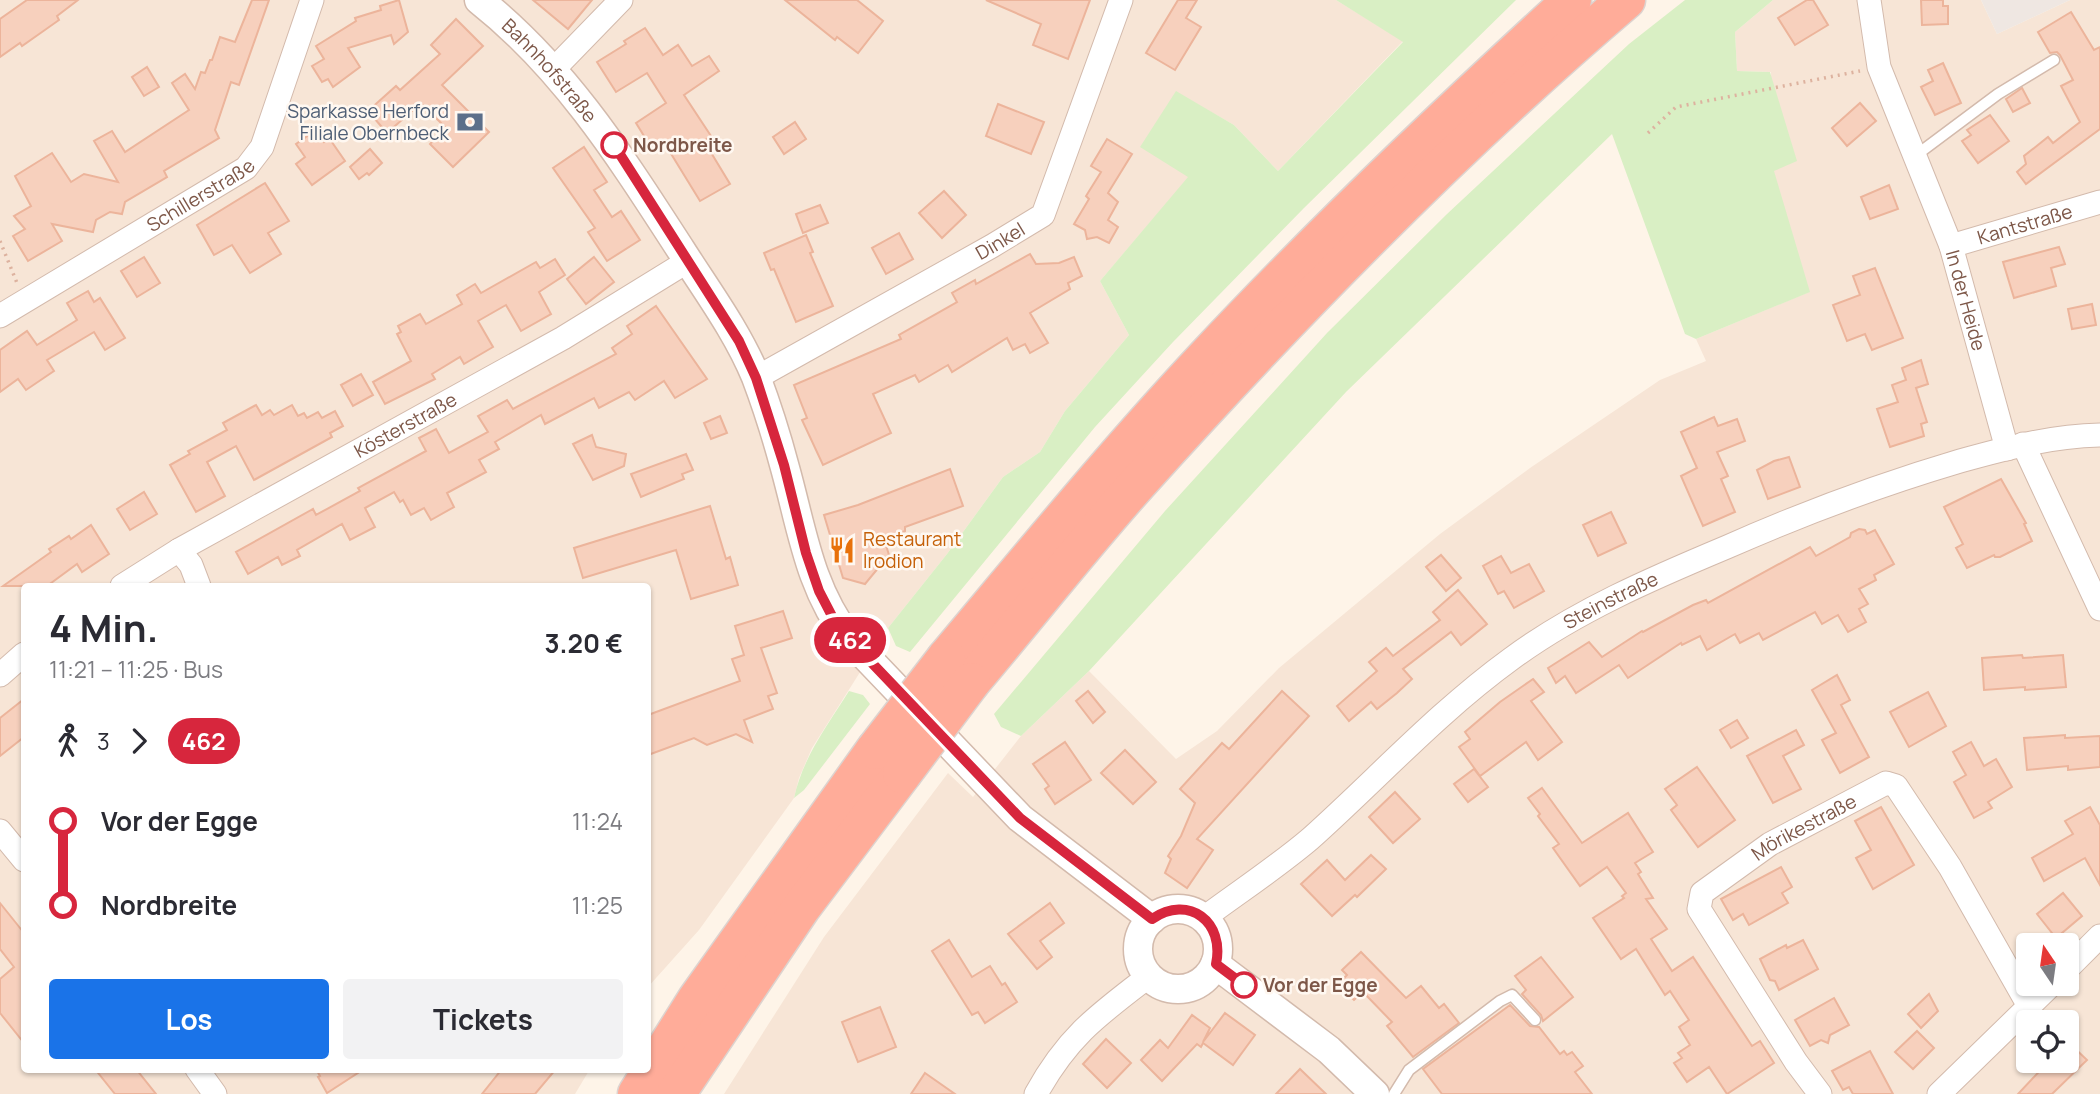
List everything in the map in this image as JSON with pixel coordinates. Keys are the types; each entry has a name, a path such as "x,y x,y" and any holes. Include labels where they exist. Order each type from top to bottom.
{"highway":[{"path":"651,1071 696,999 888,762 1117,455 1294,264 1440,121 1573,0"},
{"path":"959,670 1137,485 1315,292 1460,150 1626,0"},
{"path":"676,1094 801,908 888,762"},
{"path":"637,1094 650,1073"}],"street":[{"name":"Schillerstraße","path":"0,316 246,168 262,147 312,0"},
{"name":"Bahnhofstraße","path":"480,0 531,44 614,145 739,341 756,378 784,465 806,553 819,591 833,618 849,639 1020,818 1152,919"},
{"path":"554,69 621,0"},
{"name":"Dinkel","path":"756,378 992,247 1043,215 1121,0"},
{"name":"In der Heide","path":"1869,0 1879,67 1951,246 2015,446 2100,609"},
{"name":"Kantstraße","path":"1951,246 2100,202"},
{"name":"Kösterstraße","path":"126,583 179,550 563,338 688,261"},
{"name":"Steinstraße","path":"1204,918 1308,840 1458,701 1512,659 1560,627 1666,573 1819,507 1911,475 2015,446 2055,438 2100,435"},
{"path":"179,550 191,565 198,583"},
{"path":"0,675 21,657"},
{"name":"Mörikestraße","path":"1820,1094 1796,1062 1699,909 1702,893 1770,844 1886,783 1896,786 1950,867 2029,1006"},
{"path":"0,831 21,856"},
{"path":"1172,910 1194,912 1204,918 1217,939 1218,952 1216,964 1208,975 1198,984 1186,988 1172,988 1149,976 1142,965 1139,941 1152,919 1172,910"},
{"path":"2079,957 2100,936"},
{"path":"1216,964 1329,1050 1375,1094"},
{"path":"1036,1094 1062,1050 1091,1019 1149,976"},
{"path":"1939,1094 2039,996"}],"lane":[{"path":"1915,156 2007,88 2054,60"},
{"path":"1394,1094 1409,1070 1500,1001 1512,995 1535,1020"}],"path":[{"path":"1648,133 1676,107 1879,67"},
{"path":"0,241 25,301"}],"shaded area":[{"path":"0,0 1336,0 1403,41 1278,171 1234,125 1176,92 1189,177 1100,281 1129,335 1065,411 1040,452 1003,477 947,554 888,628 812,748 794,798 699,930 651,984 651,583 21,583 21,1073 588,1073 575,1094 0,1094"},
{"path":"1773,0 1981,0 1997,34 2070,0 2100,0 2100,1094 724,1094 824,937 948,773 973,797 1021,736 1089,671 1176,759 1217,731 1279,668 1440,534 1530,468 1660,380 1706,361 1696,339 1809,292 1773,171 1771,72 1737,71 1735,32"},
{"path":"1981,0 2070,0 1997,34"}],"green space":[{"path":"1336,0 1516,0 1304,208 1173,342 1095,427 910,652 896,646 888,628 947,554 1003,477 1040,452 1065,411 1129,335 1100,281 1188,177 1140,147 1176,91 1234,125 1278,171 1403,42"},
{"path":"1685,0 1773,0 1735,32 1737,71 1770,72 1797,161 1774,171 1810,292 1696,339 1685,334 1612,134 1346,392 1089,671 1021,736 1001,727 994,714 1165,511 1327,333 1447,214 1629,44"},
{"path":"849,691 863,695 870,704 804,790 794,798 810,755"}],"building":[{"path":"27,0 78,0 57,16 59,20 22,46 20,43 0,57 0,19"},
{"path":"252,0 269,0 239,85 231,82 215,130 219,138 164,171 167,177 125,202 122,214 110,212 96,220 93,232 52,224 62,241 28,261 13,236 25,229 14,216 31,206 15,176 52,153 71,182 84,174 118,182 94,141 112,131 125,152 189,110 172,83 185,74 195,89 201,72 205,73 212,60 220,37 235,42"},
{"path":"399,0 408,32 394,44 391,35 348,48 360,67 333,87 328,79 322,82 312,66 324,59 316,46 356,21 355,18 381,10 380,6"},
{"path":"533,0 592,0 568,29"},
{"path":"785,0 857,0 883,21 858,53 837,37 835,40"},
{"path":"986,0 1090,0 1068,59 1033,45 1041,24"},
{"path":"1178,0 1197,0 1186,18 1201,27 1175,70 1146,53"},
{"path":"1807,0 1813,0 1828,25 1795,45 1778,18"},
{"path":"1921,0 1943,0 1943,6 1948,6 1948,24 1922,25"},
{"path":"2071,12 2094,50 2100,47 2100,129 2026,184 2017,172 2026,164 2024,156 2048,137 2053,143 2080,122 2061,86 2073,80 2060,55 2057,52 2050,53 2038,32"},
{"path":"456,19 483,46 442,85 489,132 453,167 430,144 446,128 421,103 387,133 368,111 396,86 400,90 440,54 431,45"},
{"path":"645,28 663,55 678,45 692,66 709,56 719,71 684,95 711,136 704,141 730,184 700,201 665,144 654,152 636,123 666,103 647,73 616,92 597,62"},
{"path":"1943,63 1961,103 1935,115 1921,87 1933,81 1928,70"},
{"path":"147,67 159,87 144,96 132,77"},
{"path":"2022,88 2030,103 2013,112 2006,99"},
{"path":"1860,103 1876,121 1847,146 1832,128"},
{"path":"998,104 1044,122 1031,154 986,136"},
{"path":"1990,115 2009,141 1978,163 1962,141 1971,135 1967,130"},
{"path":"795,122 806,139 784,154 773,137"},
{"path":"316,130 324,142 329,138 345,161 312,185 296,164 305,157 296,144"},
{"path":"1107,139 1132,154 1108,193 1118,202 1108,220 1118,227 1109,243 1097,237 1087,239 1085,230 1074,224 1089,199 1086,196 1101,172 1091,166"},
{"path":"584,147 607,182 594,190 612,217 621,211 640,240 607,261 588,232 595,228 553,168"},
{"path":"370,149 382,163 369,175 367,173 359,179 350,167"},
{"path":"265,183 289,221 268,233 281,254 250,273 232,245 214,255 197,225"},
{"path":"1889,185 1898,209 1870,219 1861,197"},
{"path":"944,191 966,215 942,238 919,213"},
{"path":"820,205 828,223 803,233 796,214"},
{"path":"899,233 913,259 886,274 872,248"},
{"path":"806,235 813,252 810,253 833,306 796,322 774,269 771,270 764,253"},
{"path":"2059,247 2065,264 2051,268 2056,286 2014,298 2003,262"},
{"path":"1030,254 1036,264 1059,263 1074,257 1082,276 1068,283 1070,289 1030,313 1048,343 1030,353 1025,344 1013,350 1007,338 952,372 948,365 919,382 915,375 873,394 891,433 823,465 802,420 807,418 794,385 901,339 899,335 957,302 952,293 975,280 976,284"},
{"path":"144,257 160,283 137,297 121,271"},
{"path":"594,257 614,282 586,304 567,279"},
{"path":"555,259 565,275 539,292 551,314 521,331 506,305 478,321 493,347 464,364 460,357 432,374 435,379 385,404 373,382 411,361 397,334 401,332 398,326 420,314 426,324 462,304 457,295 475,284 481,293 536,262 540,268"},
{"path":"1875,268 1903,338 1872,350 1865,334 1847,341 1833,305 1860,295 1853,276"},
{"path":"88,291 94,302 100,298 125,338 105,350 94,332 47,360 54,371 26,390 18,379 0,392 0,350 27,331 37,345 77,320 67,303"},
{"path":"2092,304 2096,325 2072,329 2068,309"},
{"path":"656,306 707,379 675,398 664,381 635,400 629,392 599,408 594,398 545,424 541,415 495,442 499,449 479,460 486,472 447,493 454,507 431,520 424,508 411,515 403,500 400,502 394,492 365,508 375,527 350,540 342,524 297,550 300,556 282,565 278,557 248,574 236,552 313,509 316,515 360,491 358,488 426,451 419,438 436,429 449,453 488,432 478,416 507,400 513,409 616,354 612,348 632,334 627,326"},
{"path":"1921,360 1928,384 1916,388 1927,422 1921,424 1924,436 1890,447 1877,409 1898,402 1892,385 1906,380 1902,368"},
{"path":"361,374 373,395 353,406 341,385"},
{"path":"256,405 262,415 270,410 274,415 292,405 298,416 304,413 307,418 318,412 322,418 335,411 343,426 330,433 332,437 254,480 236,446 207,462 225,496 196,512 170,465 190,454 188,451 227,430 223,423"},
{"path":"720,416 727,433 711,439 704,423"},
{"path":"1714,417 1718,426 1737,419 1745,441 1717,452 1728,476 1721,479 1735,512 1703,526 1681,476 1697,468 1681,432"},
{"path":"592,435 596,447 626,454 624,466 593,480 573,444"},
{"path":"686,454 693,470 682,474 684,479 641,497 631,474"},
{"path":"1789,457 1800,487 1768,499 1757,470"},
{"path":"950,469 963,506 905,527 905,531 895,535 896,538 885,542 889,555 865,584 843,578 824,515 858,505"},
{"path":"2001,479 2026,523 2024,524 2032,541 2000,557 1994,555 1967,568 1956,548 1963,544 1944,507"},
{"path":"144,492 157,514 130,530 117,509"},
{"path":"710,506 726,559 730,557 738,585 691,599 676,550 583,578 574,548"},
{"path":"1611,512 1626,543 1598,556 1583,525"},
{"path":"91,525 109,554 82,572 77,564 51,583 3,586 51,552 49,549 69,536 71,539"},
{"path":"1859,529 1865,530 1867,534 1875,530 1894,564 1874,575 1876,580 1859,589 1868,604 1859,609 1866,622 1848,632 1838,615 1822,624 1815,612 1763,640 1759,633 1740,643 1735,634 1707,650 1700,636 1682,645 1681,643 1628,678 1619,665 1576,693 1565,676 1556,683 1548,668 1589,642 1602,657 1642,631 1693,605 1706,600 1708,603 1810,547 1816,556"},
{"path":"1441,555 1461,578 1446,591 1426,567"},
{"path":"1501,556 1511,573 1529,564 1544,591 1514,608 1504,591 1498,594 1483,566"},
{"path":"1458,590 1487,624 1461,645 1451,632 1403,669 1412,679 1397,693 1377,709 1371,702 1349,721 1337,706 1377,671 1369,662 1386,648 1393,656 1440,620 1433,612"},
{"path":"783,611 792,638 761,648 777,693 768,696 773,709 744,720 752,742 736,734 707,745 694,738 651,754 651,714 740,681 732,659 744,655 735,626"},
{"path":"2022,655 2023,658 2063,655 2066,687 1984,690 1982,658"},
{"path":"1837,675 1850,700 1841,705 1869,757 1840,773 1822,740 1836,733 1812,690"},
{"path":"1533,679 1544,692 1531,701 1562,742 1538,760 1526,742 1480,776 1459,747 1470,739 1465,732 1500,702"},
{"path":"1088,691 1105,712 1093,723 1076,701"},
{"path":"1282,691 1309,716 1197,839 1213,850 1187,888 1165,873 1171,859 1168,856 1181,836 1195,803 1180,789 1222,743 1229,749"},
{"path":"1928,692 1946,726 1909,747 1890,712"},
{"path":"21,701 21,739 0,756 0,718"},
{"path":"1737,720 1748,738 1731,748 1720,730"},
{"path":"1796,730 1804,745 1783,756 1801,789 1773,803 1747,756"},
{"path":"2065,735 2065,738 2100,736 2100,767 2068,770 2068,766 2027,770 2024,738"},
{"path":"1065,742 1091,780 1055,804 1045,789 1049,786 1033,764"},
{"path":"1971,742 1984,766 1996,759 2012,787 1988,802 1992,808 1974,818 1954,782 1966,775 1953,752"},
{"path":"1125,750 1156,782 1133,804 1101,773"},
{"path":"1697,767 1735,820 1698,847 1671,810 1677,805 1665,789"},
{"path":"1474,769 1488,787 1468,802 1454,784"},
{"path":"1542,788 1582,843 1628,813 1653,852 1635,863 1641,872 1638,874 1653,898 1646,899 1667,929 1651,939 1672,971 1693,957 1752,1046 1760,1041 1774,1063 1727,1094 1709,1067 1687,1082 1674,1063 1682,1058 1678,1053 1690,1045 1679,1027 1689,1020 1670,991 1665,995 1636,949 1621,959 1593,918 1624,898 1622,896 1626,893 1607,867 1580,886 1553,848 1559,844 1528,798"},
{"path":"1395,792 1420,819 1393,843 1369,817"},
{"path":"1881,807 1914,865 1873,889 1856,858 1871,850 1855,821"},
{"path":"2090,807 2100,825 2100,885 2085,858 2044,881 2032,858 2073,834 2065,821"},
{"path":"1371,855 1386,869 1332,916 1301,884 1327,860 1345,880"},
{"path":"1781,867 1792,887 1782,893 1788,903 1749,925 1743,914 1733,920 1721,899"},
{"path":"2063,893 2082,916 2062,933 2052,933 2037,914"},
{"path":"0,903 21,929 21,1039 0,1013 0,979 14,967 0,949"},
{"path":"1050,903 1064,923 1040,941 1052,957 1037,969 1008,934"},
{"path":"949,940 972,977 990,966 1017,1002 985,1023 978,1012 972,1015 932,951"},
{"path":"1803,940 1818,969 1779,990 1775,981 1770,980 1760,959 1786,945 1787,948"},
{"path":"1361,952 1406,998 1421,986 1439,1008 1444,1004 1459,1023 1413,1057 1387,1026 1392,1022 1363,992 1354,1000 1338,984 1347,975 1342,970"},
{"path":"1541,957 1573,997 1543,1021 1541,1015 1522,994 1526,990 1515,976"},
{"path":"1929,994 1938,1011 1921,1028 1908,1014"},
{"path":"1834,998 1849,1025 1830,1035 1828,1043 1821,1040 1810,1046 1795,1020"},
{"path":"1510,1005 1530,1026 1539,1027 1560,1054 1564,1051 1567,1055 1572,1052 1583,1066 1575,1072 1592,1094 1442,1094 1423,1069"},
{"path":"880,1007 896,1047 858,1062 842,1022"},
{"path":"1225,1013 1255,1035 1233,1065 1203,1043 1201,1047 1197,1044 1162,1081 1141,1060 1160,1040 1168,1048 1192,1015 1210,1028 1203,1042"},
{"path":"1917,1031 1934,1048 1913,1069 1895,1052"},
{"path":"1106,1039 1131,1063 1107,1088 1083,1064"},
{"path":"1870,1051 1893,1094 1853,1094 1849,1087 1843,1090 1832,1071"},
{"path":"2079,1052 2087,1060 2079,1068"},
{"path":"1300,1069 1326,1094 1276,1094"},
{"path":"98,1073 139,1073 156,1094 115,1094"},
{"path":"318,1073 358,1073 327,1093 318,1077"},
{"path":"499,1073 553,1073 535,1094 482,1094"},
{"path":"925,1073 955,1094 911,1094"},
{"path":"2038,1073 2074,1073 2052,1094 2018,1094"}],"bus line":[{"name":"462","path":"614,145 739,341 756,378 784,465 806,553 819,591 833,618 849,639 1020,818 1152,919 1172,910 1194,912 1204,918 1217,939 1216,964 1244,985"}],"place":[{"name":"Sparkasse Herford Filiale Obernbeck","path":"470,122"},
{"name":"Nordbreite","path":"614,145"},
{"name":"Restaurant Irodion","path":"842,550"},
{"name":"Vor der Egge","path":"1244,985"}]}
